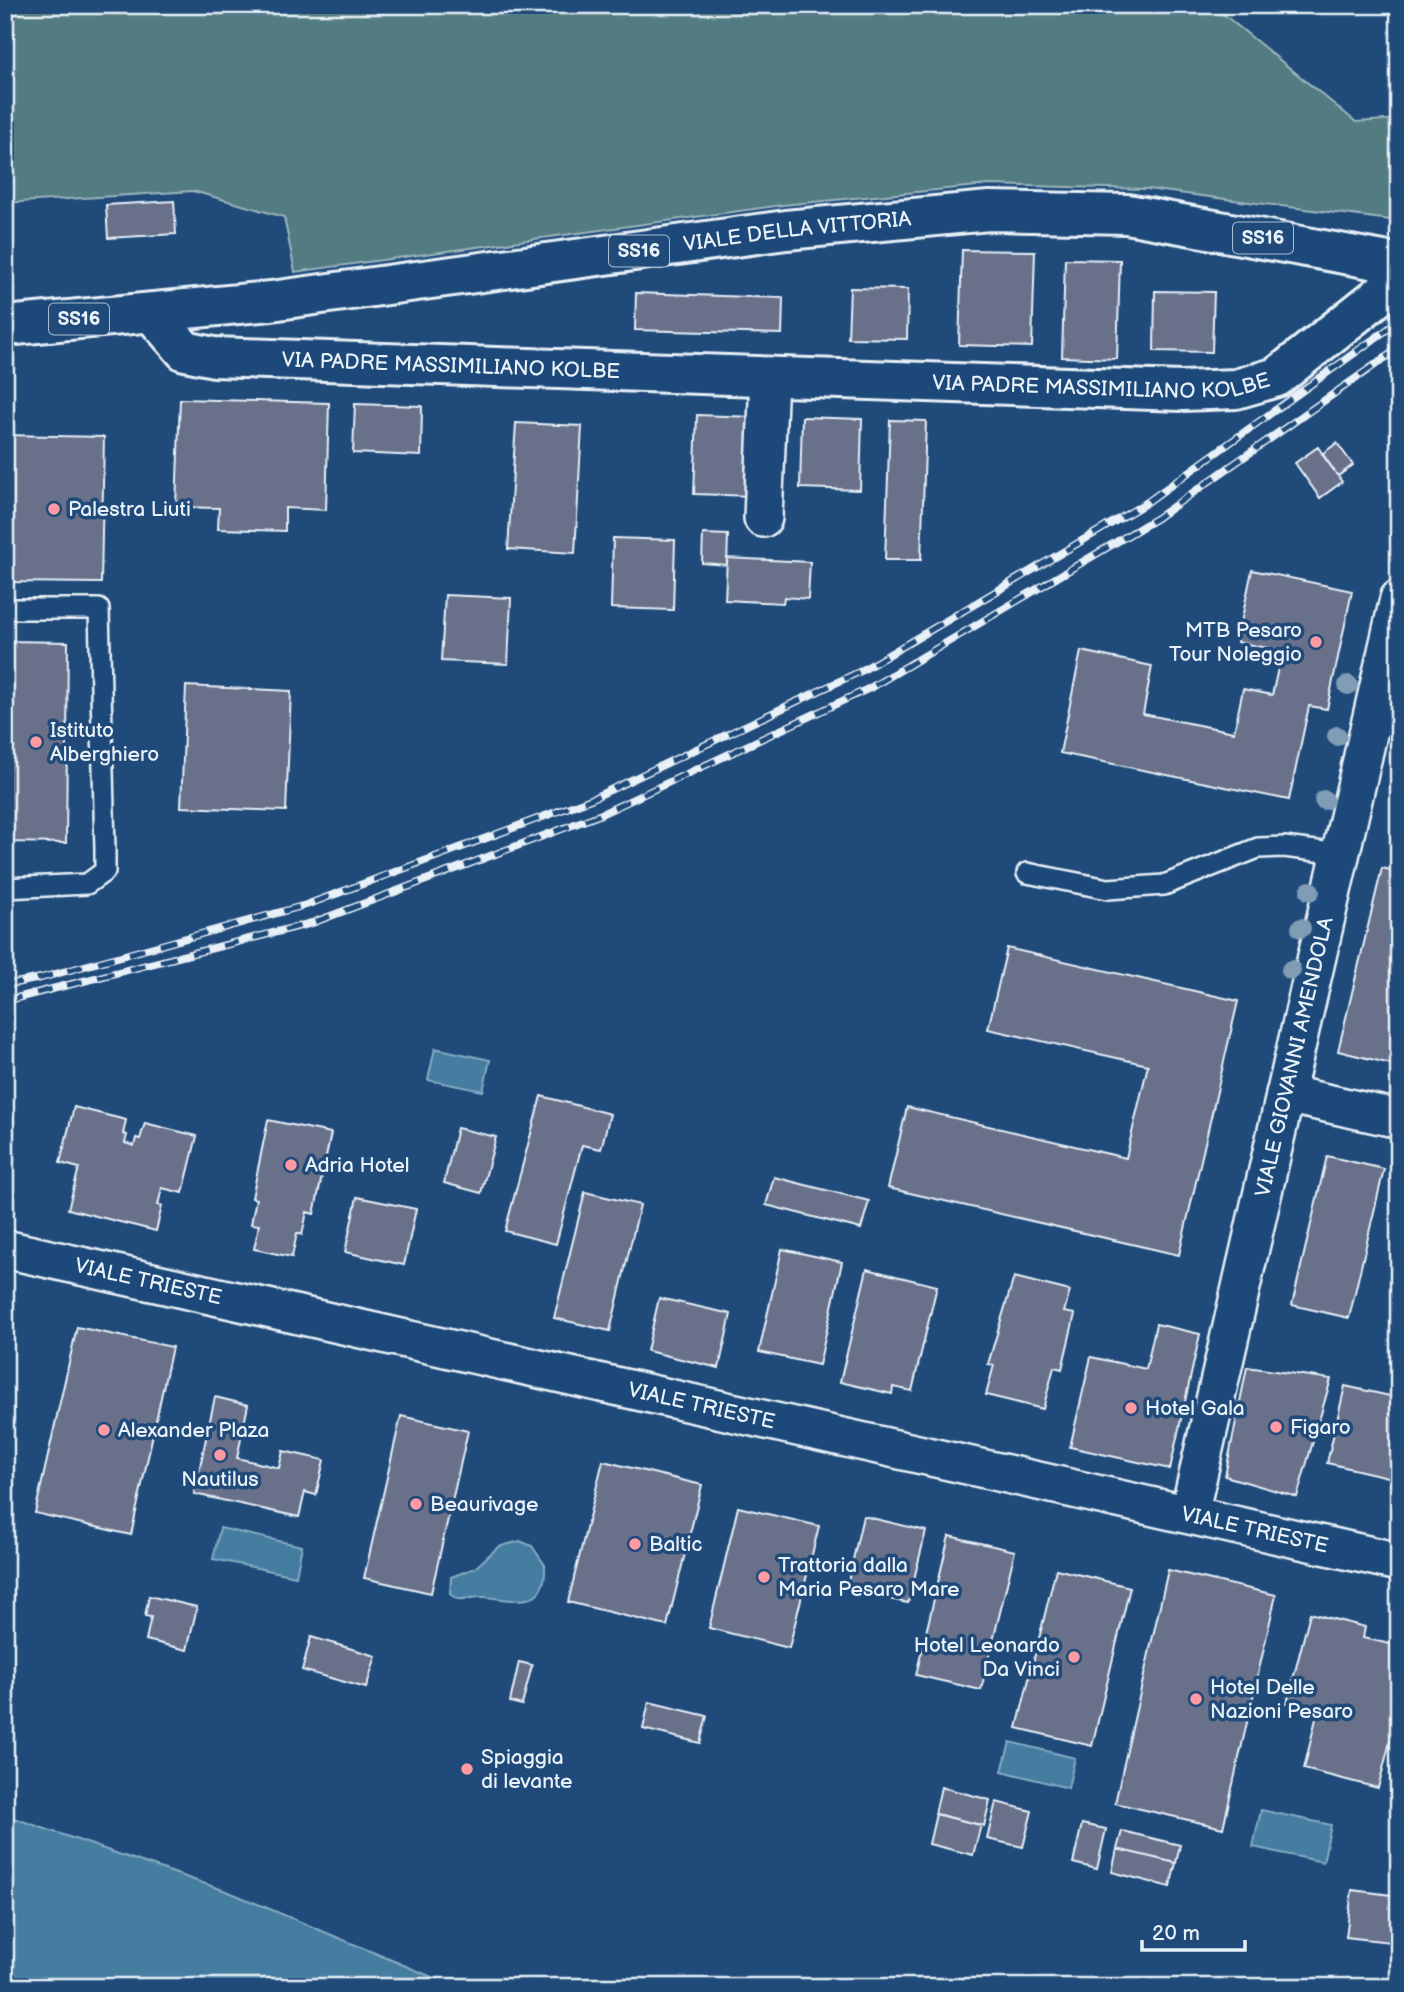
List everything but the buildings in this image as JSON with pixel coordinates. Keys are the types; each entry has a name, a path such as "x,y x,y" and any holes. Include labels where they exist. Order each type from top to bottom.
{"main road":[{"name":"VIALE DELLA VITTORIA","path":"152,313 271,301 786,230 989,211 1127,214 1326,248 1399,264"},
{"name":"VIA PADRE MASSIMILIANO KOLBE","path":"152,313 185,351 214,358 1182,391 1236,389 1277,377 1399,280"},
{"name":"SS16","path":"5,326 152,313"}],"street":[{"path":"763,518 769,376"},
{"name":"VIALE GIOVANNI AMENDOLA","path":"1189,1514 1340,854 1390,678 1399,599"},
{"path":"1285,1094 1399,1119"},
{"name":"VIALE TRIESTE","path":"5,1249 1399,1562"}],"lane":[{"path":"5,608 99,609 106,850 105,871 87,884 5,888"},
{"path":"1027,873 1108,889 1164,885 1258,848 1284,847 1340,854"}],"green space":[{"path":"5,5 1212,5 1356,122 1399,119 1399,221 1147,189 988,185 783,205 295,272 284,217 193,191 5,203"}],"water":[{"path":"435,1048 490,1060 483,1091 428,1080"},
{"path":"220,1528 302,1546 296,1576 213,1559"},
{"path":"520,1541 532,1546 545,1565 541,1589 535,1596 518,1600 482,1597 457,1599 450,1594 451,1577 475,1568 498,1547"},
{"path":"1010,1742 1075,1758 1068,1788 1002,1771"},
{"path":"1261,1810 1331,1825 1323,1862 1253,1847"},
{"path":"5,1815 229,1892 456,1987 5,1987"}],"railway":[{"path":"5,985 41,978 306,905 591,799 861,671 1146,503 1399,321"},
{"path":"5,1001 312,923 599,815 870,688 1157,518 1399,348"}],"place":[{"name":"Palestra Liuti","path":"54,509"},
{"name":"MTB Pesaro Tour Noleggio","path":"1316,642"},
{"name":"Istituto Alberghiero","path":"36,742"},
{"name":"Adria Hotel","path":"291,1165"},
{"name":"Hotel Gala","path":"1131,1408"},
{"name":"Figaro","path":"1276,1427"},
{"name":"Alexander Plaza","path":"104,1430"},
{"name":"Nautilus","path":"220,1455"},
{"name":"Beaurivage","path":"416,1504"},
{"name":"Baltic","path":"635,1544"},
{"name":"Trattoria dalla Maria Pesaro Mare","path":"764,1577"},
{"name":"Hotel Leonardo Da Vinci","path":"1074,1657"},
{"name":"Hotel Delle Nazioni Pesaro","path":"1196,1699"},
{"name":"Spiaggia di levante","path":"467,1769"}]}
